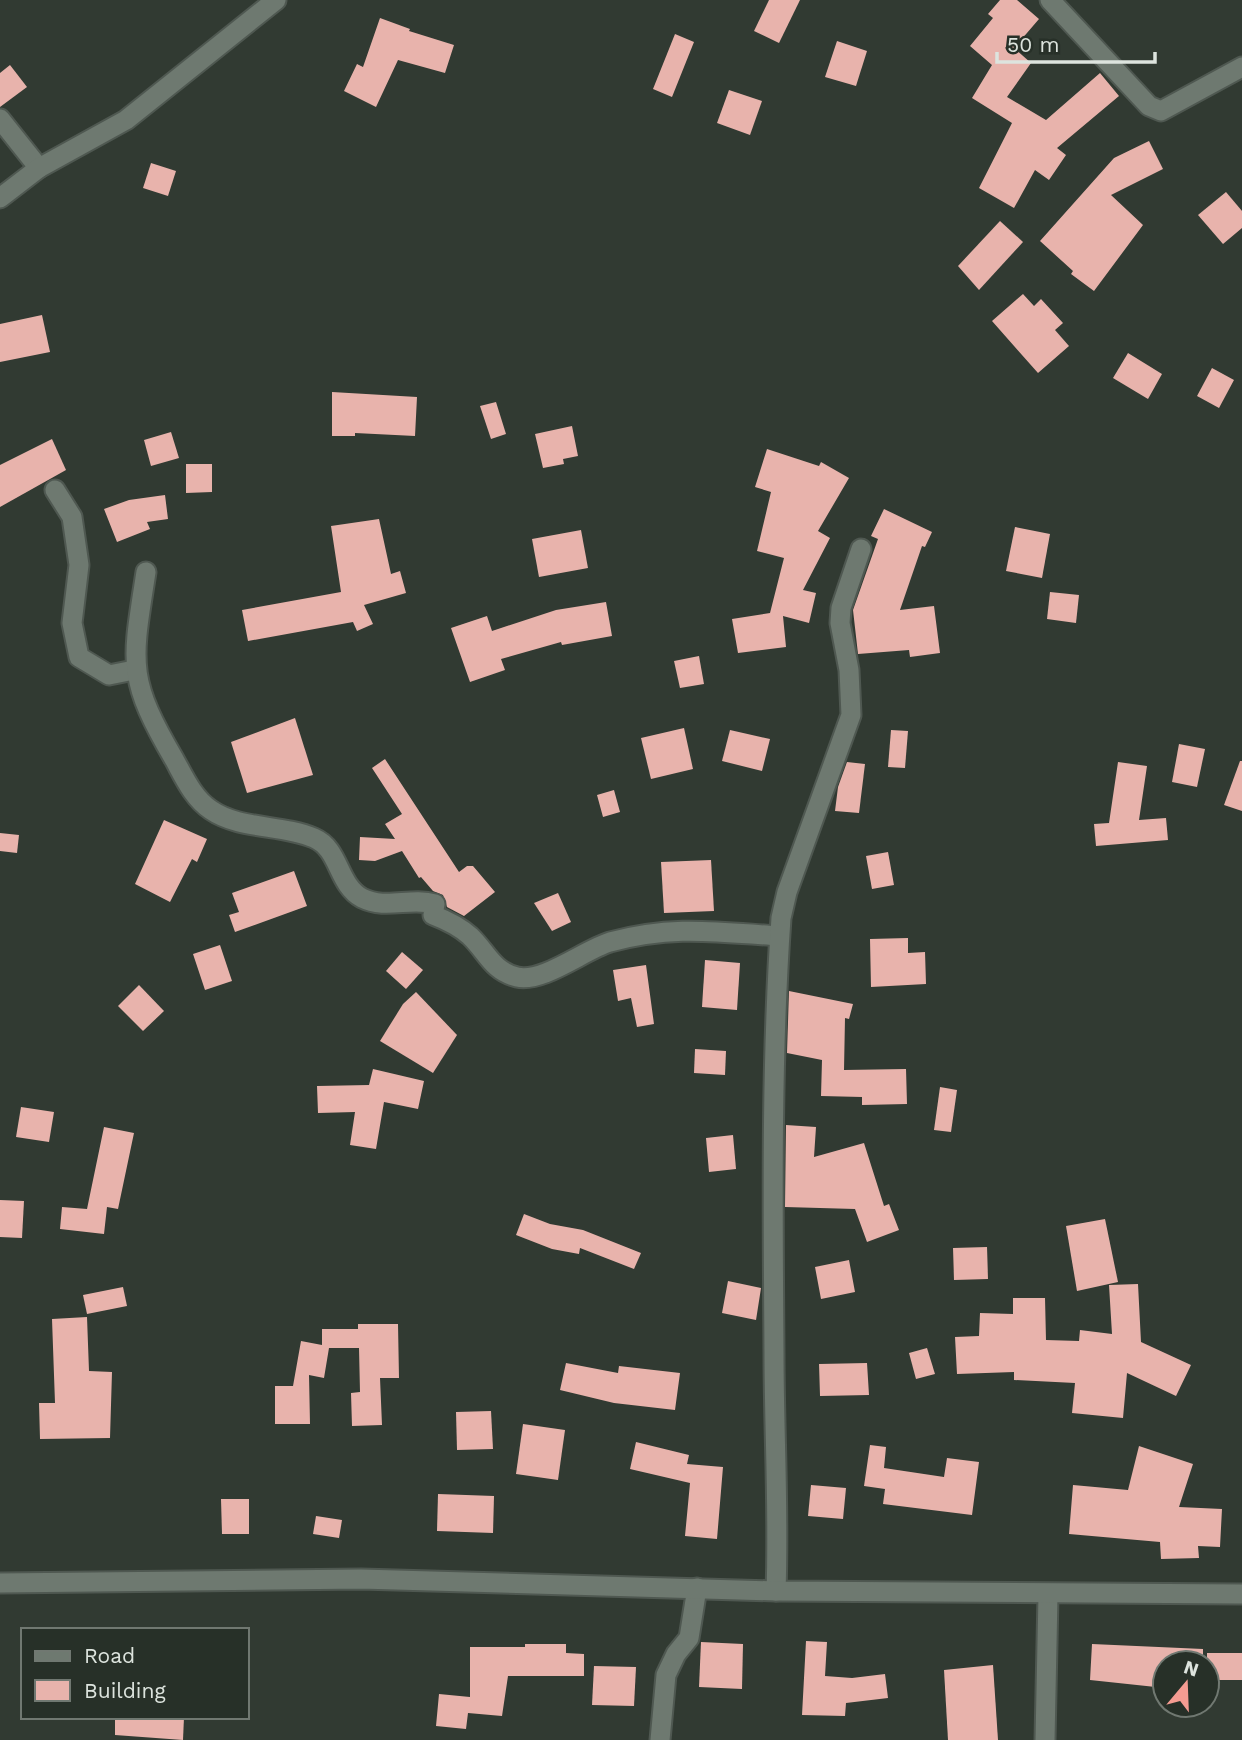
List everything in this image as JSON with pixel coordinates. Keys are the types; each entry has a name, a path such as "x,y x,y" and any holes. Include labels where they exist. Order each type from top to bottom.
{"street":[{"path":"0,198 39,168 126,120 276,0"},
{"path":"1050,0 1149,106 1161,111 1242,67"},
{"path":"0,119 39,168"},
{"path":"55,490 72,517 79,565 72,623 79,657 109,676 134,670"},
{"path":"776,1591 779,1502 774,1356 772,1095 779,936 787,892 851,715 853,702 840,623 841,608 861,549"},
{"path":"146,572 134,670 149,717 196,796 212,811 254,825 313,837 325,844 348,887 360,897 375,903 393,905 414,901 435,904 433,915 470,936 501,972 520,978 540,975 599,946 636,935 685,929 779,936"},
{"path":"0,1583 361,1579 776,1591 1048,1595 1242,1594"},
{"path":"660,1740 666,1675 676,1654 689,1638 697,1588"},
{"path":"1045,1740 1048,1595"}],"building":[{"path":"769,0 800,0 779,43 754,31"},
{"path":"1000,0 1017,0 1039,19 1014,48 1031,63 1007,97 1046,120 1100,73 1119,96 1057,148 1066,155 1049,180 1035,170 1014,208 979,188 1012,123 972,98 992,65 970,46 993,18 988,14"},
{"path":"380,18 410,29 409,31 454,45 445,73 398,60 376,107 344,91 357,64 363,67"},
{"path":"675,34 694,42 672,97 653,89"},
{"path":"837,41 867,51 856,86 825,77"},
{"path":"10,65 27,87 0,107 0,73"},
{"path":"729,90 762,101 750,135 717,123"},
{"path":"1149,141 1163,169 1111,195 1143,225 1094,291 1071,274 1073,271 1040,241 1114,158"},
{"path":"151,163 176,171 168,196 143,188"},
{"path":"1226,192 1242,211 1242,228 1223,244 1198,215"},
{"path":"1000,221 1023,242 979,290 958,266"},
{"path":"1023,294 1034,306 1041,299 1063,323 1055,330 1069,346 1038,373 992,321"},
{"path":"42,315 50,352 0,362 0,324"},
{"path":"1128,353 1162,374 1148,399 1113,378"},
{"path":"1212,368 1234,380 1219,408 1197,396"},
{"path":"332,392 417,397 415,436 355,433 355,436 332,436"},
{"path":"496,402 506,434 491,439 480,406"},
{"path":"572,426 578,456 563,459 564,464 543,468 535,434"},
{"path":"171,432 179,458 151,466 144,440"},
{"path":"52,439 66,470 0,507 0,465"},
{"path":"767,449 819,466 821,462 849,478 818,531 830,538 803,590 816,593 809,623 783,616 786,647 738,653 732,619 770,613 784,558 757,551 771,492 755,487"},
{"path":"186,464 212,464 212,492 186,493"},
{"path":"165,495 168,519 147,522 150,529 117,542 104,509 129,500"},
{"path":"884,509 932,532 925,547 922,546 900,610 934,606 940,653 910,657 909,650 858,654 853,610 878,539 871,536"},
{"path":"379,519 391,574 400,571 406,593 364,605 373,624 357,631 353,622 248,641 242,610 341,592 331,526"},
{"path":"1015,527 1050,534 1042,578 1006,571"},
{"path":"581,530 588,568 539,577 532,539"},
{"path":"1050,592 1079,595 1076,623 1047,619"},
{"path":"606,602 612,636 562,645 561,642 501,659 505,670 470,682 451,628 487,616 492,631 556,610"},
{"path":"699,656 704,684 680,688 674,661"},
{"path":"295,718 313,775 247,793 231,742"},
{"path":"684,728 693,769 651,779 641,738"},
{"path":"730,730 770,739 762,771 722,761"},
{"path":"891,730 908,731 905,768 888,767"},
{"path":"1179,744 1205,749 1197,787 1172,782"},
{"path":"385,759 459,872 467,866 473,866 495,892 464,916 447,907 443,895 433,891 419,878 402,851 375,861 359,860 360,837 395,839 385,824 402,814 372,768"},
{"path":"1242,761 1242,811 1224,805"},
{"path":"847,762 865,764 859,813 835,811 838,787"},
{"path":"1118,762 1147,766 1139,820 1166,818 1168,840 1096,846 1094,824 1109,823"},
{"path":"614,790 620,812 603,817 597,795"},
{"path":"164,820 207,839 197,862 192,859 170,902 135,884"},
{"path":"0,833 19,835 17,853 0,851"},
{"path":"888,852 894,885 872,889 866,856"},
{"path":"711,860 714,911 664,913 661,862"},
{"path":"294,871 307,906 235,932 229,915 239,912 232,893"},
{"path":"558,893 571,922 552,931 534,903"},
{"path":"908,938 908,953 925,952 926,984 871,987 870,939"},
{"path":"220,945 232,981 205,990 193,954"},
{"path":"402,952 423,970 406,989 386,971"},
{"path":"705,960 740,963 737,1010 702,1007"},
{"path":"646,965 654,1024 637,1027 631,998 618,1001 613,970"},
{"path":"139,985 164,1011 143,1031 118,1006"},
{"path":"789,991 853,1004 849,1019 845,1018 844,1070 906,1069 907,1104 862,1105 862,1097 821,1096 822,1060 787,1053"},
{"path":"416,992 457,1035 433,1073 380,1041 403,1004"},
{"path":"695,1049 726,1051 725,1075 694,1073"},
{"path":"373,1069 424,1081 418,1109 384,1102 376,1149 350,1145 355,1112 318,1113 317,1086 369,1085"},
{"path":"940,1087 957,1090 951,1132 934,1130"},
{"path":"21,1107 54,1112 49,1142 16,1137"},
{"path":"786,1125 816,1127 814,1157 864,1143 884,1206 889,1204 899,1230 867,1242 855,1209 785,1207"},
{"path":"104,1127 134,1133 118,1209 107,1207 104,1234 60,1229 62,1207 87,1209"},
{"path":"733,1135 736,1169 709,1172 706,1138"},
{"path":"0,1200 24,1201 22,1238 0,1237"},
{"path":"524,1214 550,1224 583,1230 641,1253 634,1269 580,1248 579,1254 552,1249 516,1235"},
{"path":"1105,1219 1118,1282 1077,1291 1066,1226"},
{"path":"987,1247 988,1279 954,1280 953,1248"},
{"path":"849,1260 855,1292 821,1299 815,1267"},
{"path":"728,1281 761,1288 756,1320 722,1313"},
{"path":"1138,1284 1141,1342 1191,1365 1176,1396 1127,1373 1123,1418 1072,1413 1075,1383 1014,1380 1014,1372 957,1374 955,1337 979,1336 980,1313 1013,1314 1013,1298 1045,1298 1046,1340 1079,1341 1080,1330 1112,1334 1109,1285"},
{"path":"123,1287 127,1306 87,1314 83,1295"},
{"path":"87,1317 89,1371 112,1372 110,1438 40,1439 39,1403 55,1403 52,1319"},
{"path":"358,1324 398,1324 399,1378 380,1378 382,1425 352,1426 351,1393 360,1392 359,1348 329,1348 324,1378 309,1375 310,1424 275,1424 275,1386 293,1386 301,1341 322,1345 322,1329 358,1329"},
{"path":"927,1348 935,1374 916,1379 909,1353"},
{"path":"566,1363 618,1373 619,1366 680,1373 675,1410 614,1403 560,1390"},
{"path":"867,1363 869,1395 820,1396 819,1364"},
{"path":"491,1411 493,1449 457,1450 456,1412"},
{"path":"523,1424 565,1430 558,1480 516,1474"},
{"path":"636,1442 689,1455 687,1464 723,1467 717,1539 685,1536 690,1483 630,1469"},
{"path":"870,1445 886,1447 884,1468 944,1477 947,1458 979,1462 972,1515 883,1504 885,1489 864,1486"},
{"path":"1139,1446 1193,1464 1179,1507 1222,1509 1220,1547 1198,1546 1199,1558 1161,1559 1160,1542 1069,1534 1073,1485 1128,1490"},
{"path":"811,1485 846,1488 843,1519 808,1516"},
{"path":"438,1494 494,1496 493,1533 437,1531"},
{"path":"221,1499 249,1499 249,1534 222,1534"},
{"path":"316,1516 342,1520 339,1538 313,1534"},
{"path":"806,1641 827,1642 825,1676 852,1678 885,1674 888,1698 846,1703 845,1716 802,1715"},
{"path":"701,1642 743,1644 742,1689 699,1687"},
{"path":"525,1644 566,1644 566,1653 584,1654 584,1676 508,1676 502,1716 468,1713 466,1729 436,1726 439,1694 470,1697 470,1647 525,1647"},
{"path":"1092,1644 1203,1649 1151,1649 1151,1687 1090,1680"},
{"path":"1221,1653 1242,1653 1242,1680 1221,1680"},
{"path":"993,1665 998,1740 948,1740 944,1670"},
{"path":"594,1666 636,1667 634,1706 592,1705"},
{"path":"115,1719 184,1719 183,1740 115,1735"}]}
